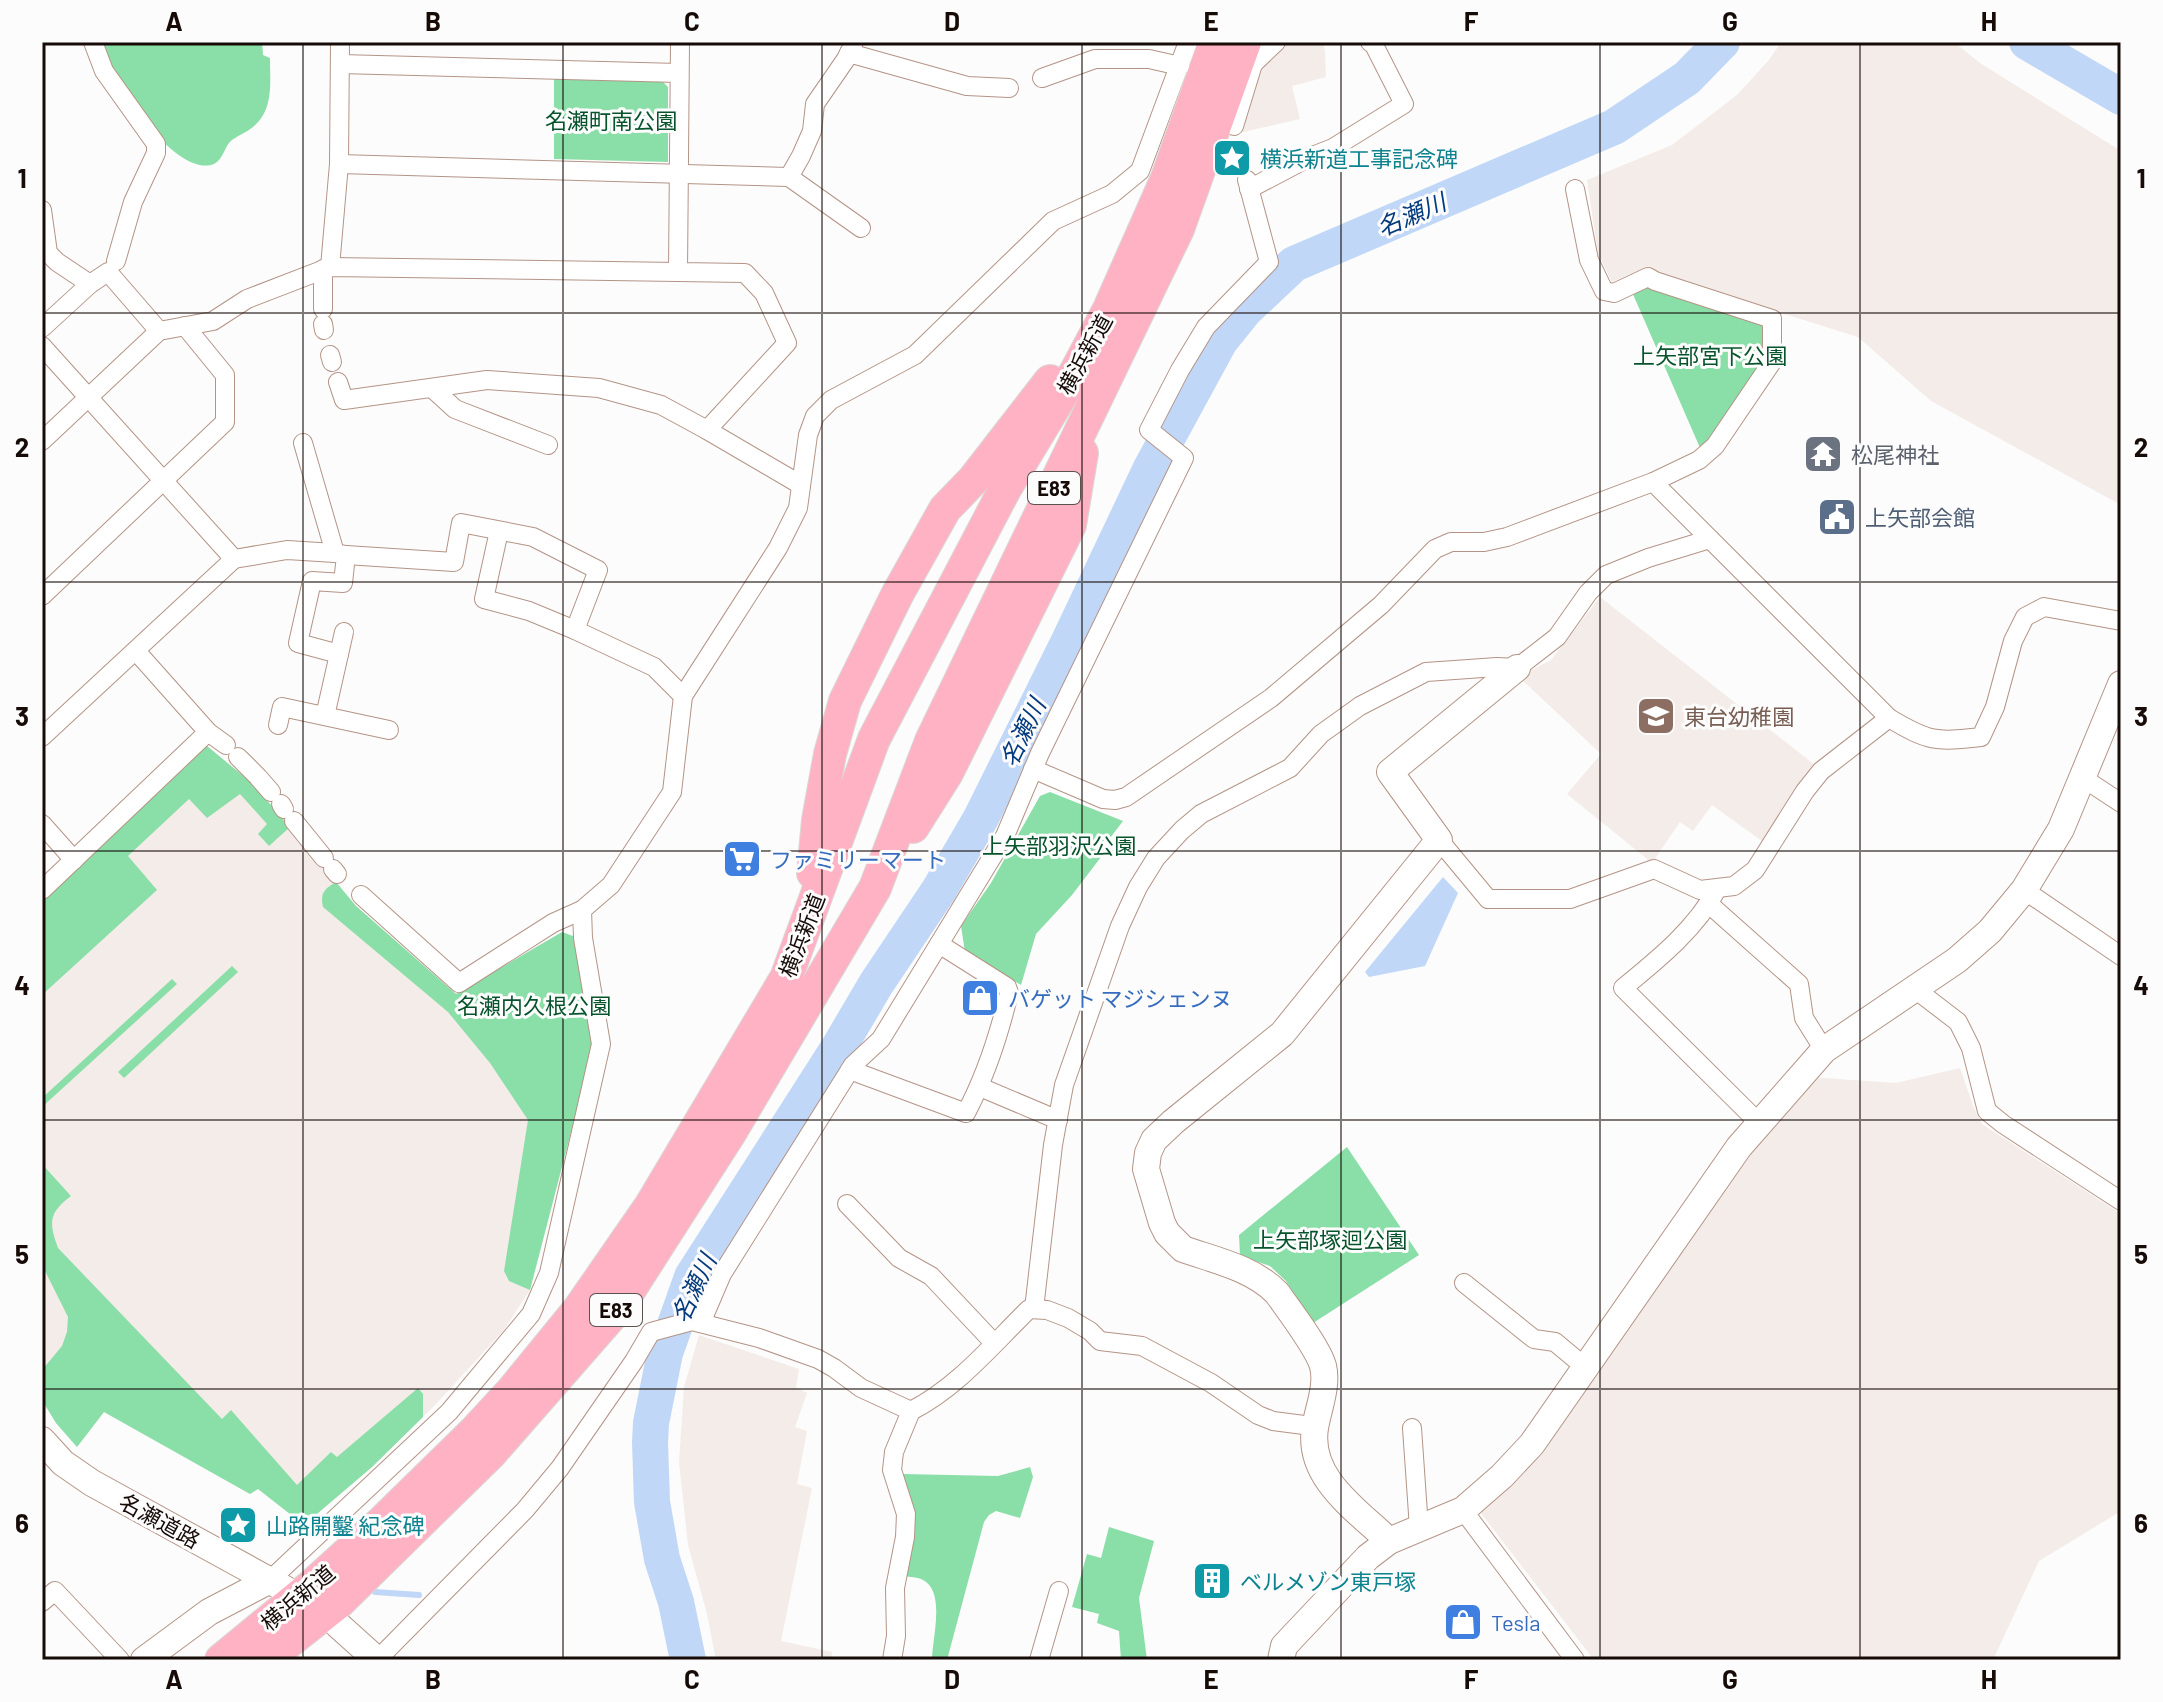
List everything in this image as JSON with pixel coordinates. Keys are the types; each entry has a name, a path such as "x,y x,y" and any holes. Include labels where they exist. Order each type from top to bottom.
{"highway":[{"name":"横浜新道","path":"221,1660 310,1587 473,1433 579,1309 651,1205 786,978 874,739 1005,489 1076,371 1109,309 1167,178 1215,42"},
{"path":"1234,126 1230,87 1249,53"},
{"name":"横浜新道","path":"266,1660 338,1603 491,1453 618,1308 730,1133 875,888 931,741 1178,229 1230,87"},
{"path":"810,916 818,820 830,754 845,701 897,595 945,509 974,479 1109,309"}],"street":[{"path":"42,328 112,267 133,202 156,153 156,144 104,71 93,42"},
{"path":"323,321 339,164 340,42"},
{"path":"678,272 680,42"},
{"path":"136,651 208,732 258,777 344,880 459,983 553,923 582,910 611,885 672,792 683,696 778,548 798,508 808,435 815,416 831,400 915,355 1053,221 1112,194 1140,171 1188,42"},
{"path":"1234,126 1249,53 1276,42"},
{"path":"696,1322 722,1274 850,1070 881,1039 1005,836 1033,769 1184,458 1149,430 1206,327 1269,262 1248,185 1333,148 1404,104 1370,42"},
{"path":"789,177 812,131 815,104 851,47 967,86 1009,88"},
{"path":"1042,78 1095,59 1149,59 1180,66"},
{"path":"340,64 679,73"},
{"path":"339,164 789,177 861,228"},
{"path":"1033,769 1103,799 1126,797 1271,698 1381,605 1435,549 1451,542 1484,542 1507,537 1653,482 1699,460 1715,446 1772,362 1772,319 1648,277 1614,293 1604,291 1589,260 1575,189"},
{"path":"42,210 48,253 90,284"},
{"path":"112,267 159,331"},
{"path":"42,441 159,331 213,321 247,299 327,268 745,273 764,293 787,343 707,430"},
{"path":"42,596 225,422 225,375 185,326"},
{"path":"42,346 234,559"},
{"path":"341,391 432,388 487,380 599,388 661,405 801,485"},
{"path":"432,388 455,409 548,445"},
{"path":"303,443 341,554 343,583 312,581 298,643 339,654"},
{"path":"1653,482 1889,718 1920,736 1946,741 1981,737 1995,707 2013,641 2025,617 2044,607 2121,621"},
{"path":"42,737 234,559 287,550 454,562 461,523 533,537 598,570 575,630"},
{"path":"499,531 484,599 529,611 654,667 683,696"},
{"path":"1710,539 1606,575 1588,593 1557,637 1390,772 1439,840 1488,899 1570,899 1654,869 1713,896 1799,984 1804,1018 1824,1050"},
{"path":"325,716 344,632"},
{"path":"1034,1309 1053,1145 1070,1064 1120,926 1156,858 1201,814 1290,768 1321,734 1360,706 1426,672 1517,668"},
{"path":"1281,1660 1284,1646 1368,1557 1389,1541 1463,1510 1532,1444 1739,1147 1824,1050 1957,960 1981,939 2024,890 2061,829 2121,684"},
{"path":"278,725 282,707 381,728 368,746"},
{"path":"1759,1123 1623,988 1663,955 1713,896 1734,886 1755,870 1821,771 1889,718"},
{"path":"42,890 208,732"},
{"path":"2083,778 2121,803"},
{"path":"42,824 74,860"},
{"path":"1389,1541 1332,1486 1313,1448 1323,1383 1323,1367 1319,1357 1270,1285 1258,1277 1183,1249 1174,1242 1162,1223 1146,1169 1154,1140 1282,1034 1439,840"},
{"path":"2024,890 2121,956"},
{"path":"144,1660 209,1612 278,1584 449,1412 531,1314 549,1273 601,1044 583,938 582,910"},
{"path":"850,1070 966,1113 980,1087 1009,993 1007,987 939,944"},
{"path":"1915,989 1958,1022 1971,1048 1987,1111 2121,1201"},
{"path":"980,1087 1058,1120"},
{"path":"847,1204 899,1258 931,1276 994,1343"},
{"path":"1464,1283 1534,1339 1555,1342 1585,1367"},
{"path":"892,1660 896,1636 895,1588 906,1514 892,1470 894,1452 911,1411 931,1401 958,1380 1029,1309 1047,1310 1068,1318 1100,1341 1142,1346 1219,1387 1258,1415 1315,1429"},
{"path":"338,1625 377,1660 525,1510 560,1468 651,1332 657,1329 696,1322 759,1338 818,1359 861,1388 911,1411"},
{"path":"1412,1428 1419,1528"},
{"name":"名瀬道路","path":"42,1440 63,1463 92,1483 278,1584"},
{"path":"1463,1510 1575,1660"},
{"path":"42,1602 55,1591 120,1660"},
{"path":"1039,1660 1059,1591"}],"shaded area":[{"path":"1286,42 1322,42 1326,77 1292,86 1300,119 1239,133 1239,125 1264,65"},
{"path":"1781,42 1954,42 1980,63 2121,151 2121,505 1931,401 1858,337 1657,274 1648,266 1612,282 1598,254 1587,180 1672,145 1737,95"},
{"name":"東台幼稚園","path":"1600,597 1815,765 1766,844 1712,805 1693,831 1680,822 1652,863 1567,794 1601,754 1520,678 1551,660"},
{"path":"207,746 253,784 356,906 456,994 574,1122 530,1290 503,1331 372,1467 304,1525 258,1489 250,1494 104,1412 77,1447 42,1401 42,902"},
{"path":"1960,1068 1982,1124 2121,1214 2121,1511 2039,1561 1993,1660 1594,1660 1480,1512 1552,1435 1785,1107 1810,1077 1896,1083"},
{"path":"699,1335 799,1369 796,1387 807,1393 795,1427 807,1431 797,1484 812,1488 781,1641 832,1652 831,1660 716,1660 688,1545 679,1462 684,1387"}],"green space":[{"path":"99,42 262,42 263,55 270,58 270,86 265,112 253,127 229,143 214,164 200,165 185,159 139,116 107,68"},
{"name":"名瀬町南公園","path":"554,78 663,82 668,87 668,162 554,159"},
{"name":"上矢部宮下公園","path":"1649,286 1762,324 1763,360 1701,450 1632,292"},
{"path":"207,746 253,784 290,827 269,846 258,834 267,824 240,794 207,818 189,799 128,856 157,890 42,995 42,902"},
{"name":"上矢部羽沢公園","path":"1050,792 1123,821 1072,895 1036,934 1021,985 965,952 961,926 991,883 1040,796"},
{"name":"名瀬内久根公園","path":"336,882 356,906 456,994 562,932 573,936 593,1047 530,1290 509,1281 504,1271 528,1120 490,1063 448,1012 323,907 324,892"},
{"path":"232,966 238,972 124,1078 118,1072"},
{"path":"172,979 177,984 42,1107 42,1098"},
{"name":"上矢部塚迴公園","path":"1347,1147 1419,1255 1313,1323 1286,1281 1270,1266 1240,1256 1239,1235"},
{"path":"42,1164 71,1196 52,1219 58,1248 222,1419 231,1410 297,1485 331,1452 337,1457 418,1388 423,1394 423,1417 372,1467 304,1525 258,1489 250,1494 104,1412 77,1447 56,1423 42,1400 42,1370 62,1346 68,1317 42,1265"},
{"path":"1030,1467 1033,1477 1020,1518 996,1511 984,1522 947,1660 932,1660 936,1617 934,1595 923,1580 904,1576 914,1525 902,1474 998,1476"},
{"path":"1109,1527 1154,1541 1139,1598 1147,1660 1121,1660 1119,1631 1097,1623 1099,1614 1072,1607 1087,1554 1101,1558"}],"water":[{"path":"1443,877 1458,893 1425,966 1369,977 1365,972"}],"waterway":[{"name":"名瀬川","path":"688,1660 676,1602 662,1559 652,1502 650,1442 665,1353 692,1277 876,984 939,890 981,818 1151,468 1220,341 1245,310 1294,264 1614,127 1687,78 1722,42"},
{"path":"2027,42 2121,97"},
{"path":"375,1592 419,1595"}],"place":[{"name":"横浜新道工事記念碑","path":"1232,158"},
{"name":"松尾神社","path":"1823,454"},
{"name":"上矢部会館","path":"1837,517"},
{"name":"東台幼稚園","path":"1656,716"},
{"name":"ファミリーマート","path":"742,859"},
{"name":"バゲット マジシェンヌ","path":"980,998"},
{"name":"山路開鑿 紀念碑","path":"238,1525"},
{"name":"ベルメゾン東戸塚","path":"1212,1581"},
{"name":"Tesla","path":"1463,1622"}]}
